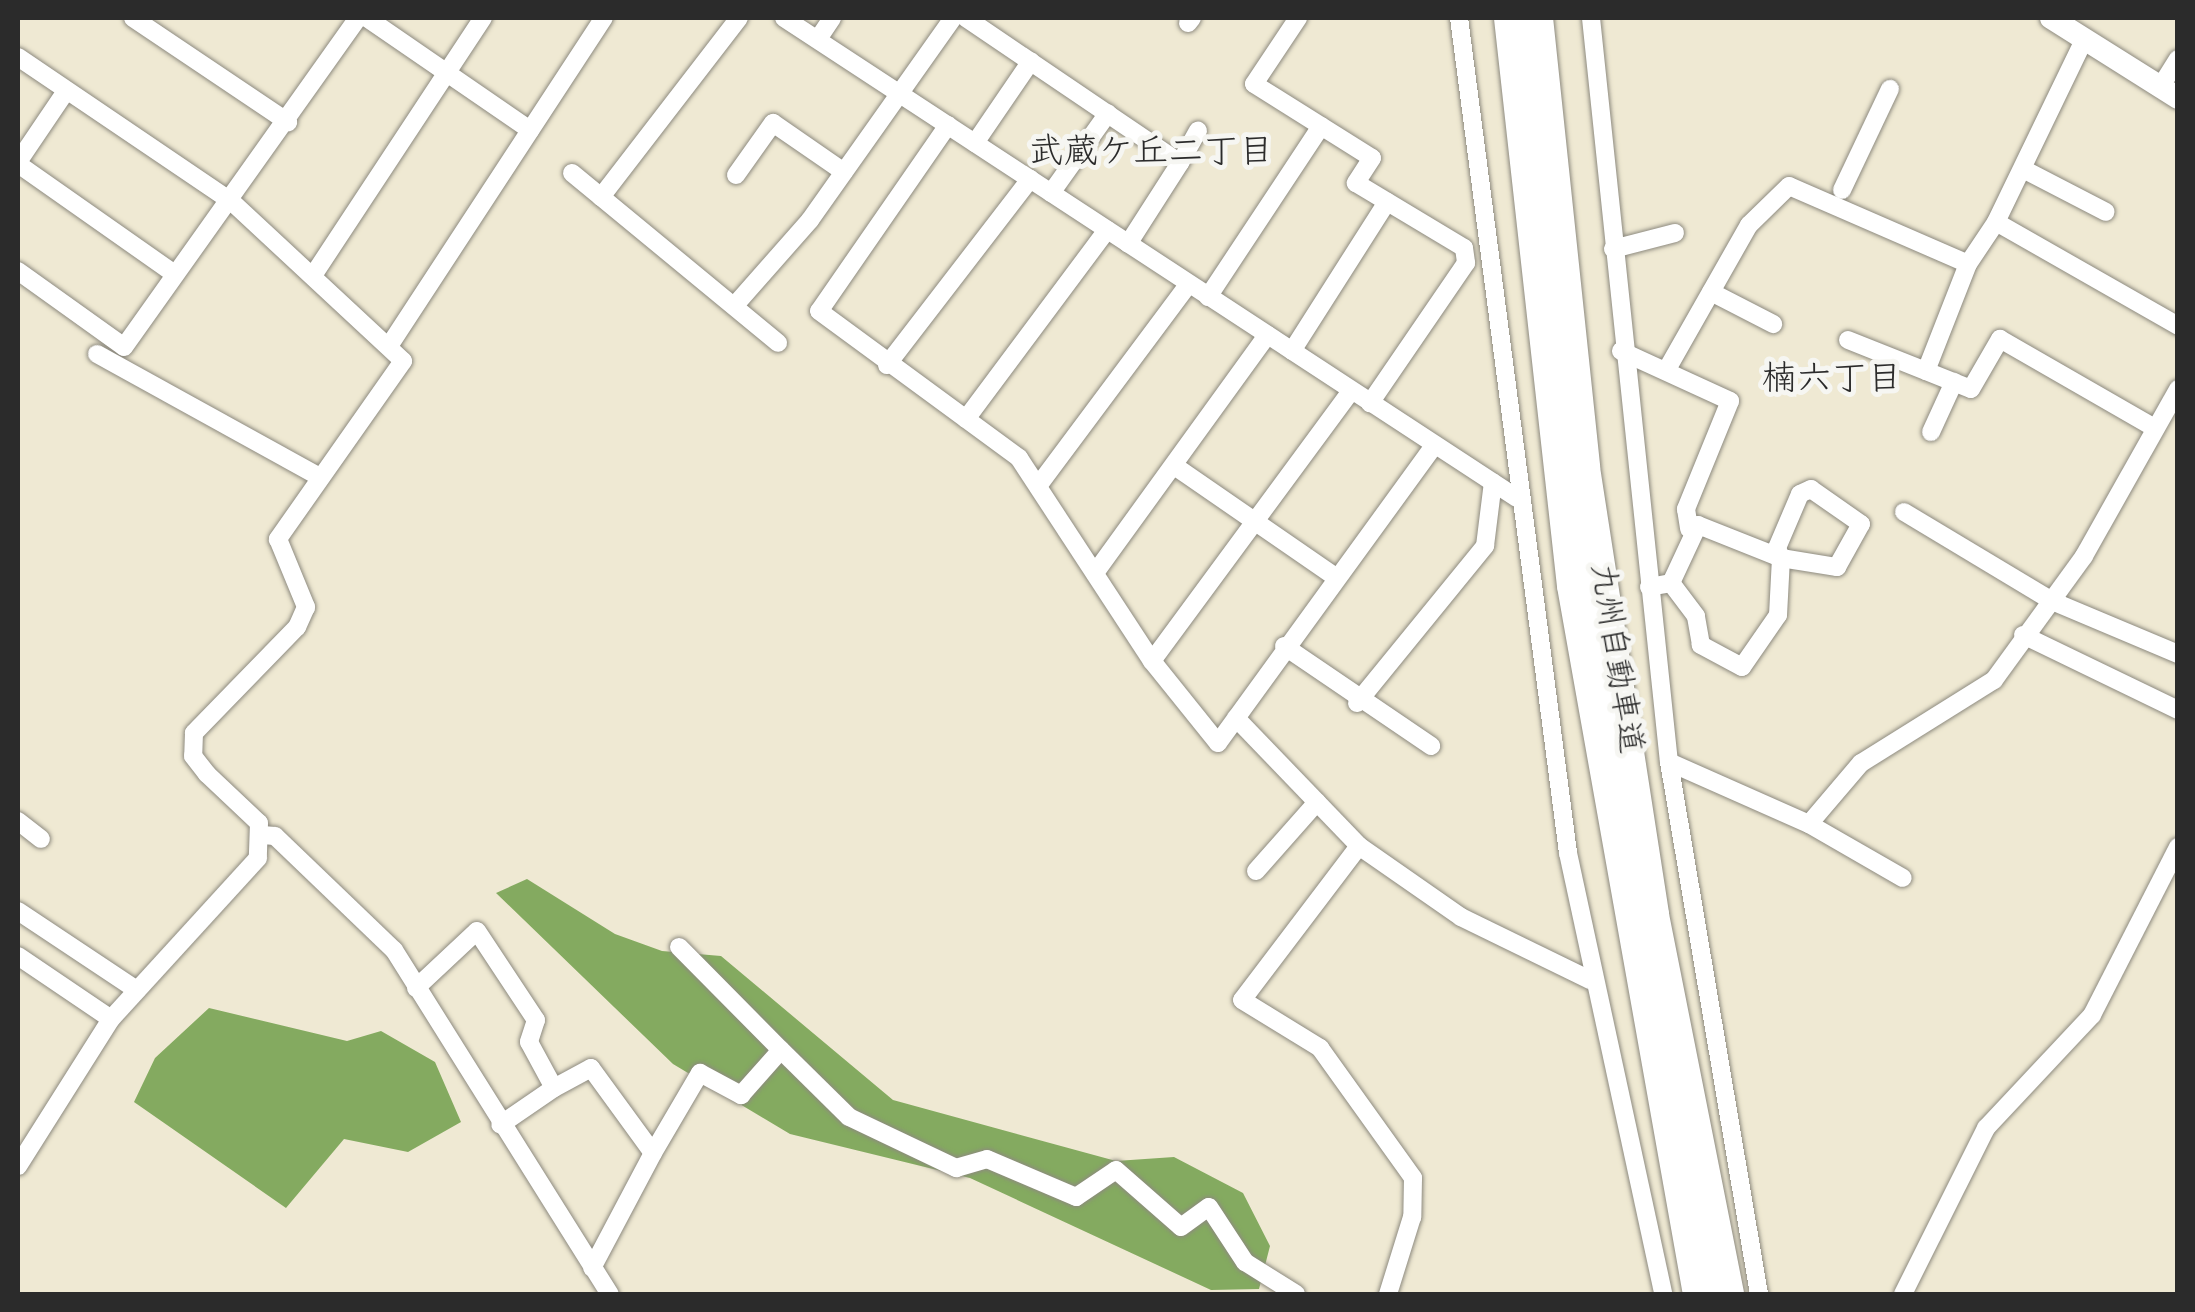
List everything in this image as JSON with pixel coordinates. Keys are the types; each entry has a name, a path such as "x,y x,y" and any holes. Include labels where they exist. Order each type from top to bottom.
{"highway":[{"name":"九州自動車道","path":"1510,18 1572,586 1698,1294"},
{"name":"九州自動車道","path":"1537,18 1598,556 1653,914 1728,1294"}],"street":[{"path":"134,18 288,122"},
{"path":"18,271 124,346 173,274 231,202 358,18"},
{"path":"367,18 530,130"},
{"path":"316,271 483,18"},
{"path":"391,343 604,18"},
{"path":"601,197 739,18"},
{"path":"784,18 1517,498"},
{"path":"818,39 832,18"},
{"path":"736,304 844,172 953,18"},
{"path":"966,18 1180,163"},
{"path":"1298,18 1254,84 1372,158 1356,183 1464,248 1466,264 1370,403"},
{"path":"1459,18 1517,498 1590,980 1662,1294"},
{"path":"1592,18 1621,350 1669,762 1759,1294"},
{"path":"2051,18 2170,92 2178,59"},
{"path":"1926,371 1968,264 1996,222 2085,38"},
{"path":"18,57 231,202 316,271 391,343 403,361 278,539 306,607 297,627 194,733 194,756 262,835 275,836 394,950 500,1125 610,1294"},
{"path":"975,143 1032,61"},
{"path":"1842,190 1890,89"},
{"path":"66,91 18,163 173,274"},
{"path":"1051,192 1108,113"},
{"path":"736,175 773,123 844,172"},
{"path":"948,125 820,301 830,326 1019,458 1152,661 1218,743 1334,576 1434,446"},
{"path":"1208,298 1321,126"},
{"path":"1128,244 1198,132"},
{"path":"2023,169 2106,212"},
{"path":"572,173 736,304 778,344"},
{"path":"888,365 1030,179"},
{"path":"1666,371 1749,225 1789,186 1968,264"},
{"path":"1292,351 1387,202"},
{"path":"1996,222 2178,326"},
{"path":"966,419 1107,230"},
{"path":"1613,249 1674,234"},
{"path":"1038,486 1188,285"},
{"path":"1711,292 1774,324"},
{"path":"1095,574 1267,335"},
{"path":"1848,340 1971,389 2000,339 2155,428"},
{"path":"1621,350 1730,401 1686,509 1689,528 1671,583"},
{"path":"97,354 320,477"},
{"path":"1931,432 1954,382"},
{"path":"1809,824 1861,764 1994,680 2052,600 2178,390"},
{"path":"1152,661 1350,392"},
{"path":"1176,466 1334,576"},
{"path":"1357,702 1485,546 1493,482"},
{"path":"1671,583 1696,616 1701,645 1742,667 1778,614 1780,558 1800,494 1811,489 1861,524 1837,567 1780,558 1689,528"},
{"path":"1904,512 2052,600 2178,654"},
{"path":"1649,587 1671,583"},
{"path":"2024,635 2178,710"},
{"path":"1284,646 1357,702 1431,746"},
{"path":"1236,718 1358,846 1461,916 1590,980"},
{"path":"1669,762 1809,824 1903,878"},
{"path":"1256,872 1317,802"},
{"path":"18,821 41,839"},
{"path":"20,1158 112,1020 244,874 262,835"},
{"path":"1358,846 1242,1000 1320,1048 1413,1178 1412,1217 1388,1294"},
{"path":"1902,1294 1986,1128 2092,1014 2178,847"},
{"path":"18,912 136,990"},
{"path":"416,988 477,931 536,1020 529,1042 554,1088"},
{"path":"679,946 849,1117 956,1168 987,1159 1076,1196 1116,1170 1181,1227 1209,1207 1245,1262 1296,1294"},
{"path":"18,956 112,1020"},
{"path":"592,1268 700,1073 741,1095 781,1050"},
{"path":"500,1125 554,1088 592,1068 653,1153"}],"green space":[{"path":"527,879 615,934 662,951 721,956 893,1100 1116,1161 1174,1157 1243,1193 1270,1246 1259,1289 1211,1290 970,1178 790,1134 673,1064 496,893"},
{"path":"209,1008 347,1041 381,1031 435,1062 461,1122 408,1152 344,1139 286,1208 134,1102 155,1058"}],"district":[{"name":"武蔵ケ丘二丁目","path":"1151,155"},
{"name":"楠六丁目","path":"1832,382"}]}
